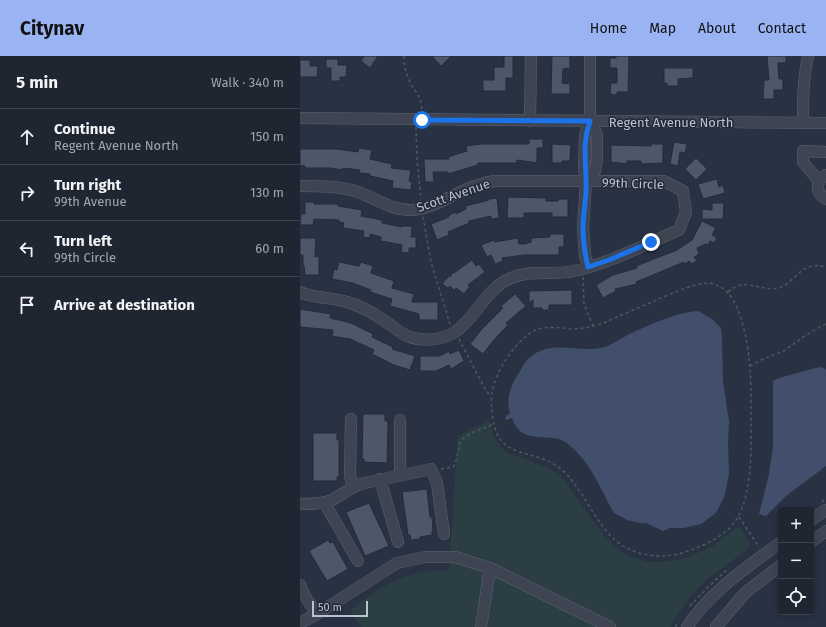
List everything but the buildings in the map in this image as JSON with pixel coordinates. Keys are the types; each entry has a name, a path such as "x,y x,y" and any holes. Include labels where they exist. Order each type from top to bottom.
{"street":[{"path":"530,121 531,56"},
{"path":"300,292 306,295 348,302 370,312 406,336 424,340 447,335 461,327 495,287 507,280 521,274 563,273 585,268 583,228 586,182 595,171 597,158 597,135 590,121 590,56"},
{"path":"803,123 803,91 808,56"},
{"name":"Regent Avenue North","path":"300,118 826,123"},
{"path":"826,152 803,151 803,162 822,178 817,189 818,193 826,199"},
{"name":"Scott Avenue","path":"300,186 333,186 346,188 398,208 411,210 422,208 479,184 494,181 586,182"},
{"name":"99th Circle","path":"585,268 609,260 679,230 686,212 683,191 664,181 586,182"},
{"path":"351,419 350,476 353,487"},
{"path":"400,420 400,475"},
{"path":"300,504 332,500 353,487 380,479 431,470 437,484 444,534"},
{"path":"380,479 398,542"},
{"path":"324,502 358,561"},
{"path":"814,518 826,510"},
{"path":"814,540 826,531"},
{"path":"686,627 704,604 730,579 780,543"},
{"path":"300,623 317,614 397,563 425,557 455,557 490,568 610,627"},
{"path":"716,627 745,593 778,567"},
{"path":"481,627 490,568"},
{"path":"300,585 302,597 317,614"}],"path":[{"path":"404,56 404,66 410,82 421,98 417,160 421,203"},
{"path":"423,214 431,262 452,327"},
{"path":"728,292 734,287 742,284 776,288 788,283 802,270 814,266 826,267"},
{"path":"585,268 584,304 593,326"},
{"path":"710,283 728,292 736,306 740,319 747,344 750,366 751,440 750,469 746,495 738,517 731,526 722,535 695,549 679,554 662,556 635,552 611,536 575,484 563,470 550,462 508,446 498,435 494,424 491,396 497,376 505,361 527,334 545,328 579,329 593,326 686,288 700,284 710,283"},
{"path":"750,366 784,351 806,335 826,324"},
{"path":"458,337 486,391 491,396"},
{"path":"431,470 453,467 457,462 462,439 474,432 494,424"},
{"path":"738,517 759,547"}],"green space":[{"path":"489,421 494,437 506,452 551,469 564,479 600,531 628,556 647,562 665,562 686,558 710,548 739,526 750,544 748,549 703,583 678,614 670,627 361,627 350,610 384,586 395,580 420,572 449,571 458,436"}],"water":[{"path":"698,311 712,319 721,328 723,382 729,421 729,473 725,495 716,513 701,524 684,528 670,528 663,531 646,523 627,520 614,513 599,484 581,456 565,442 558,439 529,435 516,427 512,418 507,420 505,419 510,413 508,404 512,385 527,360 536,353 546,349 556,348 586,349 608,346 634,332 662,320 681,314"},
{"path":"819,367 826,370 826,466 786,496 766,516 759,514 769,474 773,446 773,381"}],"route":[{"path":"422,120 590,121 585,134 584,168 586,182 583,228 585,255 588,267 609,260 651,242"}]}
